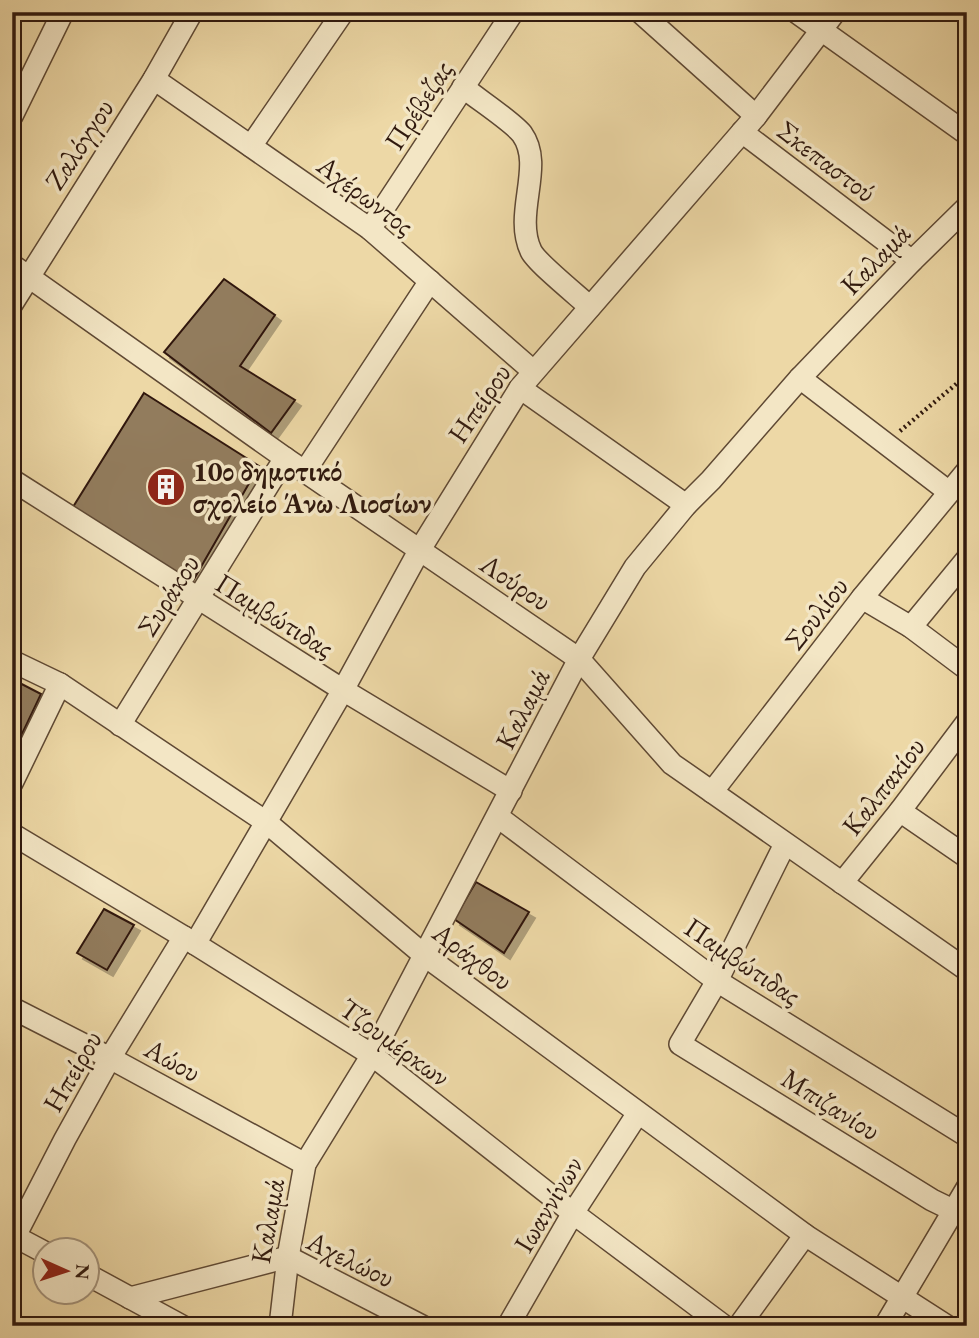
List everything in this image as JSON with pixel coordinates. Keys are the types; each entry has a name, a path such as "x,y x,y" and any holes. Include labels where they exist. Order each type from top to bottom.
{"street":[{"path":"12,116 63,12"},
{"name":"Ζαλόγγου","path":"12,304 20,270 153,79 191,12"},
{"path":"251,146 344,12"},
{"name":"Πρέβεζας","path":"370,229 513,12"},
{"name":"Σκεπαστού","path":"640,12 749,124 912,261"},
{"path":"796,12 967,134"},
{"name":"Ηπείρου","path":"13,1238 110,1058 266,822 343,691 419,551 527,380 749,124 835,12"},
{"name":"Αχέρωντος","path":"153,79 370,229 429,281 527,380 685,505"},
{"path":"463,87 522,134 530,151 531,173 524,211 531,253 590,307"},
{"name":"Καλαμά","path":"280,1326 288,1257 305,1164 372,1055 512,792 579,659 635,567 685,505 800,378 967,207"},
{"name":"Λούρου","path":"20,270 285,458 579,659 672,764 967,970"},
{"path":"305,471 429,281"},
{"path":"800,378 949,492"},
{"name":"Συράκου","path":"120,725 285,458"},
{"name":"Σουλίου","path":"712,792 862,598 967,471"},
{"name":"Παμβώτιδας","path":"12,480 343,691 512,792"},
{"path":"911,627 967,559"},
{"path":"862,598 911,627 967,669"},
{"name":"Αράχθου","path":"12,661 60,684 266,822 424,955 805,1236 947,1326"},
{"path":"12,783 60,684"},
{"name":"Καλπακίου","path":"842,883 967,722"},
{"path":"900,811 967,857"},
{"name":"Παμβώτιδας","path":"498,817 717,981 967,1136"},
{"name":"Τζουμέρκων","path":"12,834 372,1055 573,1213 724,1326"},
{"path":"717,981 785,844"},
{"name":"Μπιζανίου","path":"717,981 680,1044 932,1200 960,1213"},
{"name":"Αώου","path":"12,1008 305,1164"},
{"name":"Ιωαννίνων","path":"508,1326 573,1213 638,1112"},
{"path":"885,1326 901,1298 960,1213 967,1188"},
{"path":"739,1326 805,1236"},
{"path":"13,1238 32,1247"},
{"name":"Αχελώου","path":"130,1298 288,1257 422,1326"},
{"path":"102,1283 182,1326"}],"path":[{"path":"886,443 967,375"}],"building":[{"path":"224,279 275,315 240,366 295,400 271,433 164,352"},
{"name":"10ο δημοτικό σχολείο Άνω Λιοσίων","path":"144,393 259,466 190,586 73,507"},
{"path":"12,679 41,694 12,755"},
{"path":"476,882 529,912 504,953 454,919"},
{"path":"104,909 134,925 107,970 77,953"}],"place":[{"name":"10ο δημοτικό σχολείο Άνω Λιοσίων","path":"166,487"}]}
